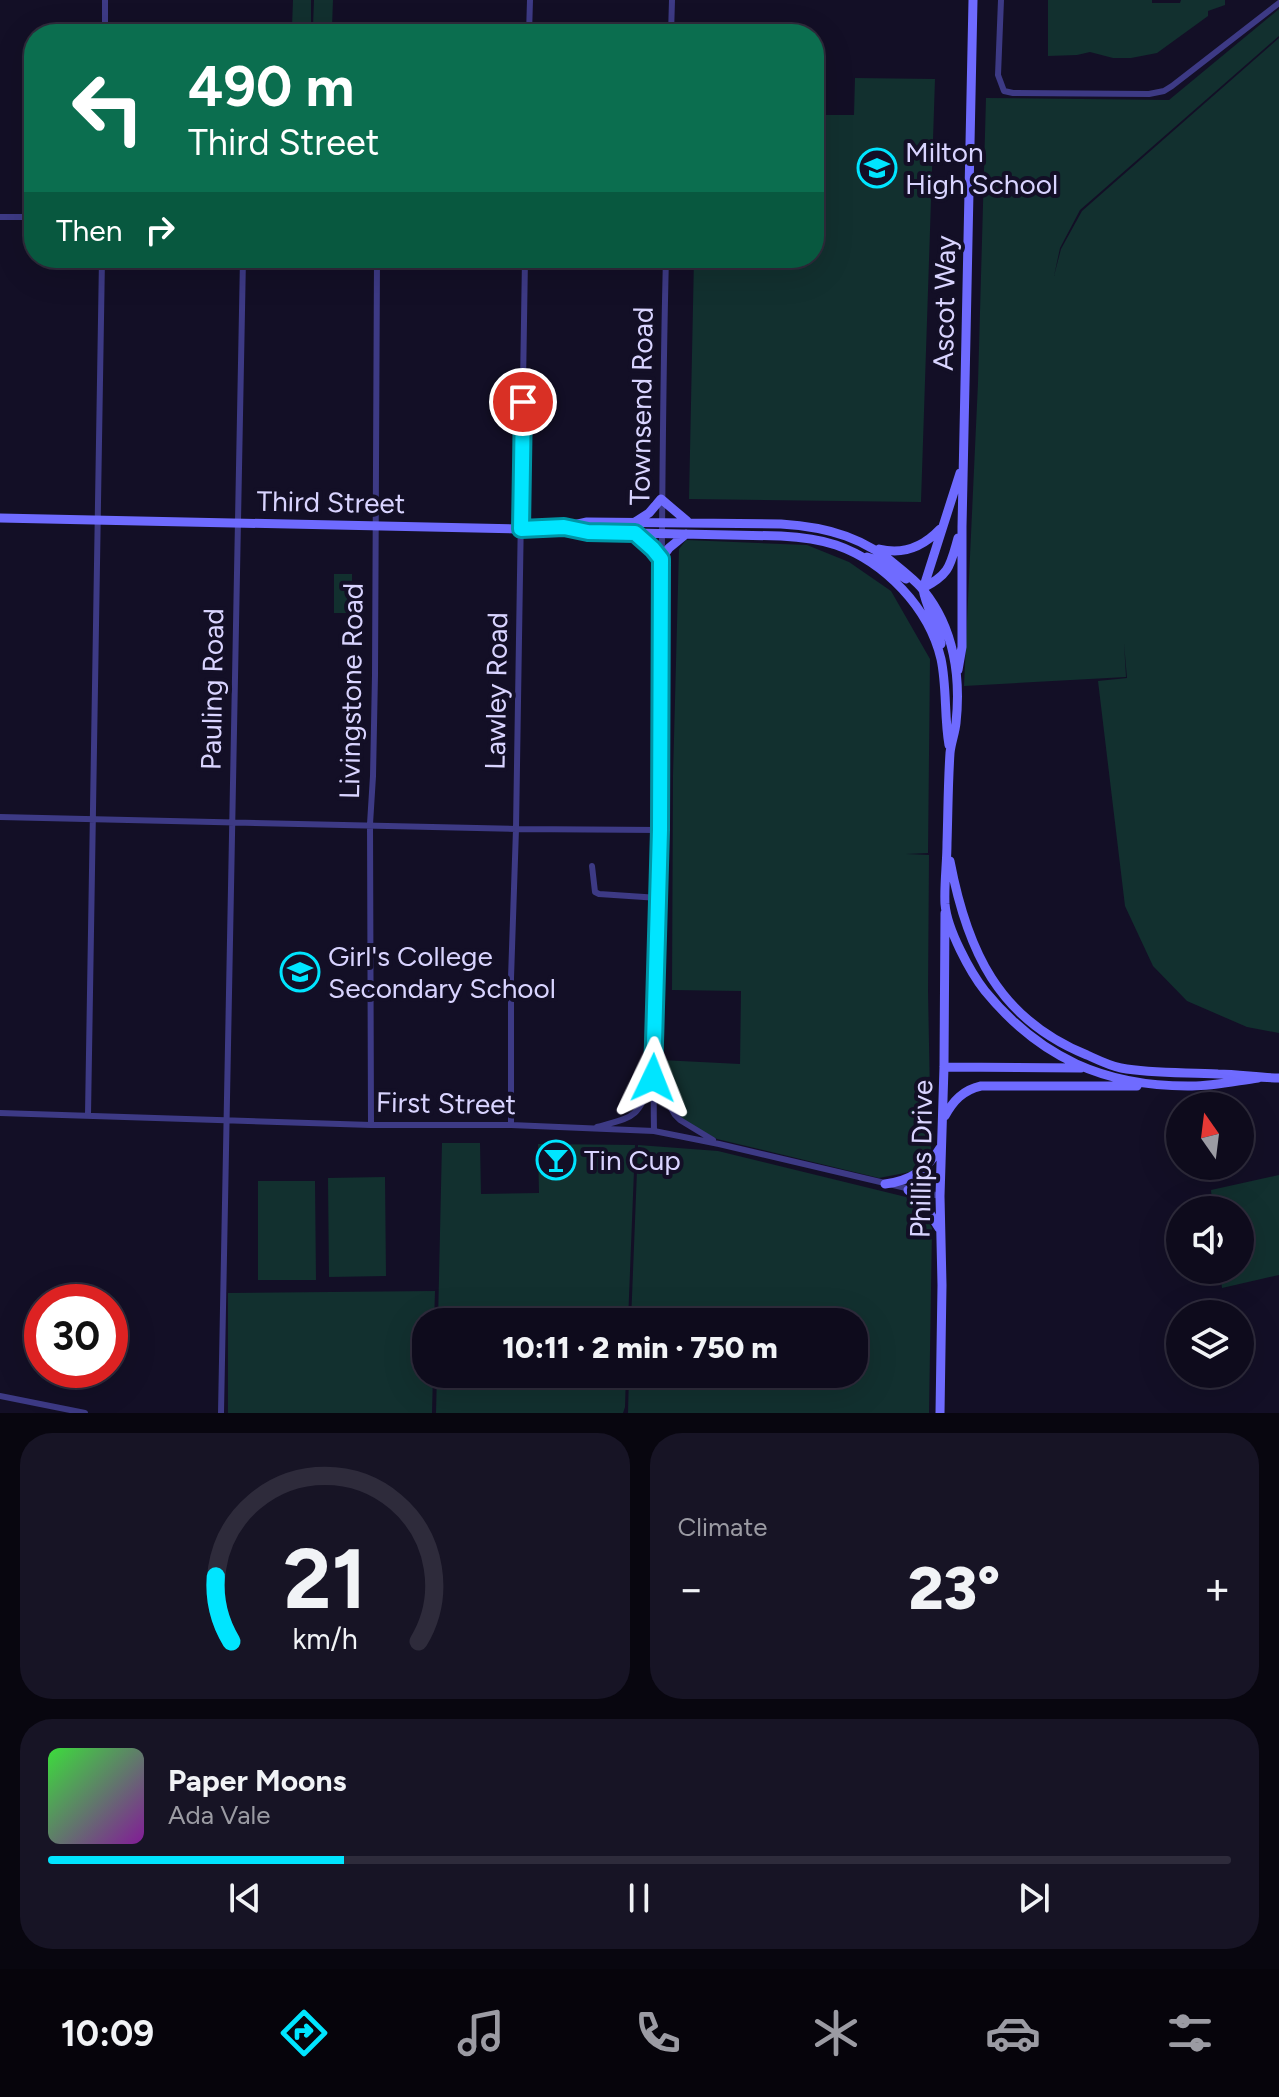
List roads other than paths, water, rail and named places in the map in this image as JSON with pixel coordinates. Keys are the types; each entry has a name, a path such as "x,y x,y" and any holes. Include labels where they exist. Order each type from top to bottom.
{"main road":[{"name":"Ascot Way","path":"957,678 962,647 973,0"},
{"path":"940,656 942,646 939,634 923,589 963,463"},
{"path":"635,522 649,513 661,499 688,523"},
{"name":"Third Street","path":"0,518 521,529 564,527 587,522 813,526 853,538 871,548"},
{"path":"871,548 892,552 908,550 933,537 943,525"},
{"name":"Third Street","path":"564,527 588,532 810,538 833,544 861,557"},
{"path":"923,589 945,573 962,527"},
{"path":"635,533 661,559 686,534"},
{"path":"871,548 892,561 923,589 949,635 957,678 956,724 950,750 947,846 957,898 972,944 988,974 1029,1020 1071,1049 1118,1068"},
{"path":"861,557 877,560 923,589"},
{"path":"861,557 884,573 913,602 928,625 940,656 944,678 945,723 950,750"},
{"name":"Phillips Drive","path":"940,1413 940,1196 947,846"},
{"path":"945,906 966,963 976,980 1011,1022 1047,1049 1063,1059 1111,1077 1192,1086"},
{"path":"944,1067 1118,1068 1258,1078"},
{"path":"942,1121 957,1098 981,1086 1192,1086 1279,1078"},
{"path":"885,1184 905,1180 921,1172 941,1145"},
{"path":"908,1190 924,1204 941,1231"}],"street":[{"path":"105,0 105,24"},
{"path":"529,24 530,0"},
{"path":"671,24 672,0"},
{"path":"1001,0 998,75 1004,91 1013,93 1149,94 1164,91 1279,3"},
{"path":"0,217 24,217"},
{"path":"88,1115 102,268"},
{"name":"Pauling Road","path":"221,1413 243,268"},
{"name":"Livingstone Road","path":"371,1125 370,824 377,268"},
{"name":"Lawley Road","path":"511,1125 525,268"},
{"name":"Townsend Road","path":"654,1131 666,268"},
{"path":"0,817 660,830"},
{"path":"592,866 595,892 599,894 659,898"},
{"path":"590,1129 635,1114 653,1078"},
{"path":"653,1078 675,1115 719,1144"},
{"name":"First Street","path":"0,1113 654,1131 940,1196"},
{"path":"0,1396 85,1413"}],"place":[{"name":"Milton High School","path":"877,168"},
{"name":"Girl's College Secondary School","path":"300,972"},
{"name":"Tin Cup","path":"556,1160"}]}
